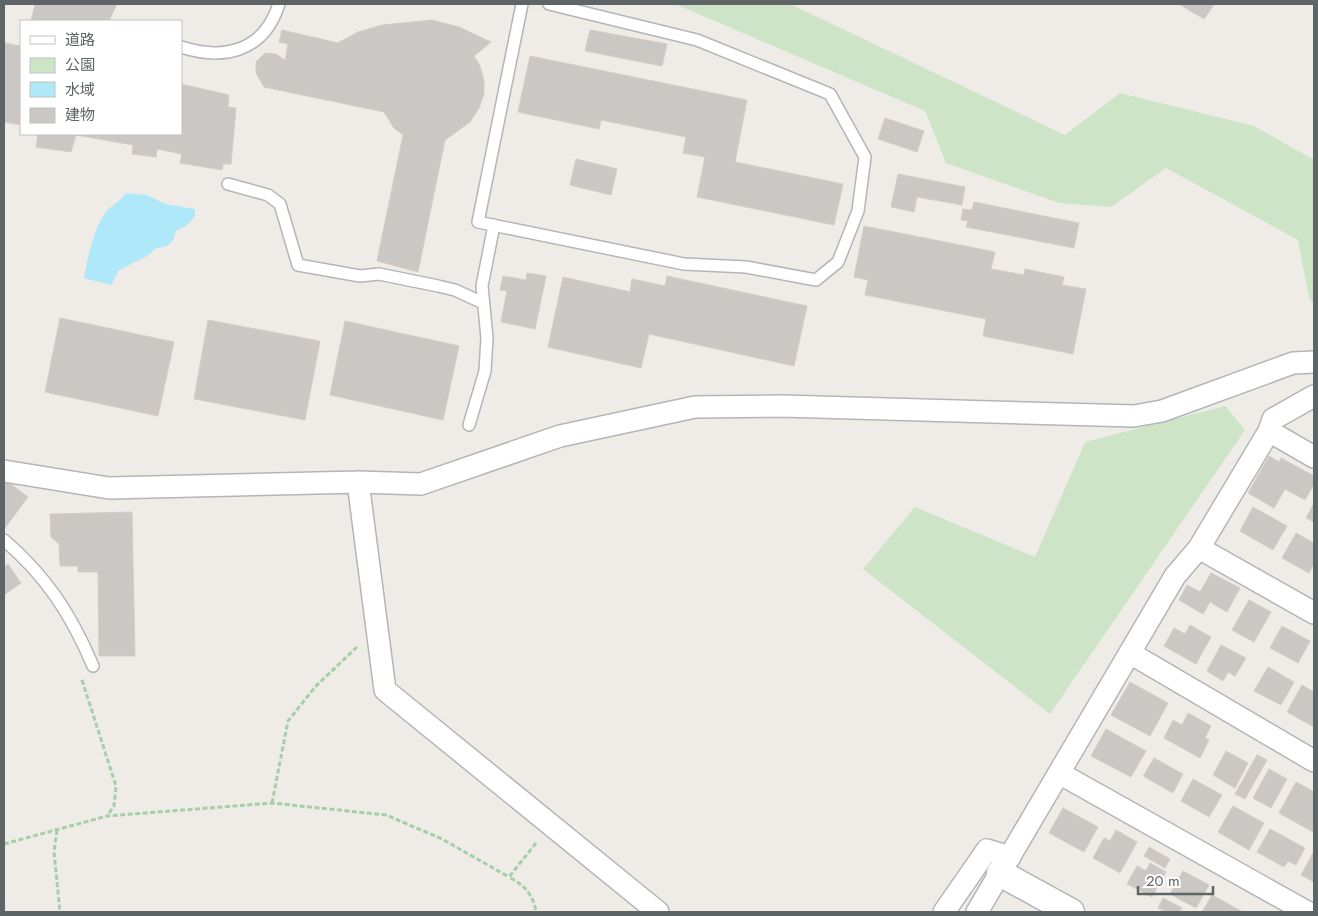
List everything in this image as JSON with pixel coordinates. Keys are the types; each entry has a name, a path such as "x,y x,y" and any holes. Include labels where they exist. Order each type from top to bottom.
{"street":[{"path":"4,471 109,488 358,482 421,484 560,436 695,407 782,406 1134,416 1162,411 1293,362 1314,362"},
{"path":"977,912 1175,576 1199,548 1269,431 1273,419 1314,396"},
{"path":"1269,431 1314,457"},
{"path":"358,482 385,690 658,912"},
{"path":"1199,548 1314,613"},
{"path":"1130,653 1314,761"},
{"path":"1059,773 1306,912"},
{"path":"944,912 987,850 1071,912"}],"lane":[{"path":"182,47 211,53 230,53 248,45 272,24 279,4"},
{"path":"522,4 478,222 684,264 746,267 816,280 838,262 858,211 865,156 830,94 697,40 548,4"},
{"path":"228,184 268,195 280,204 298,265 360,276 379,274 438,286 455,290 484,303"},
{"path":"469,425 485,371 487,338 482,286 494,225"},
{"path":"4,540 28,561 58,597 82,639 93,666"}],"path":[{"path":"272,803 288,721 327,674 378,628"},
{"path":"93,666 82,679 116,786 114,806 106,816"},
{"path":"4,844 106,816 272,803 386,815 442,839 523,885 534,898 536,912"},
{"path":"509,877 550,824"},
{"path":"56,830 54,852 60,912"}],"green space":[{"path":"675,4 790,4 1065,135 1120,93 1254,126 1314,160 1314,305 1309,298 1298,240 1166,168 1111,207 1059,203 946,163 925,111"},
{"path":"1225,406 1245,430 1050,714 863,569 915,507 1035,557 1085,442"}],"water":[{"path":"126,193 147,195 165,204 195,209 195,216 187,225 176,231 173,240 167,246 155,249 147,256 119,270 111,285 84,278 89,252 101,219"}],"building":[{"path":"35,4 117,4 109,20 31,20"},
{"path":"1179,4 1214,4 1204,19"},
{"path":"432,20 459,27 491,42 474,56 480,66 484,81 484,94 479,108 470,122 445,140 418,272 377,261 403,135 394,128 384,112 264,87 256,73 256,62 265,53 276,54 285,60 288,44 279,42 282,30 338,43 358,32 382,25"},
{"path":"590,30 667,44 662,66 585,51"},
{"path":"4,43 20,46 20,125 4,122"},
{"path":"530,56 747,100 735,162 843,184 834,225 697,197 705,157 683,153 686,137 601,120 599,129 518,112"},
{"path":"182,84 229,95 228,107 236,108 231,164 223,164 222,170 180,163 182,154 157,149 156,157 132,154 133,145 76,135 182,135"},
{"path":"885,118 924,131 917,152 878,139"},
{"path":"38,135 76,135 71,152 36,147"},
{"path":"576,159 617,169 611,195 570,185"},
{"path":"898,174 965,187 962,205 917,197 914,212 891,207"},
{"path":"974,202 1079,223 1074,248 966,227 968,221 961,220 963,209 972,210"},
{"path":"864,226 995,252 991,269 1024,275 1025,269 1064,277 1062,285 1086,289 1073,354 983,336 986,319 865,295 868,280 854,277"},
{"path":"527,273 546,276 535,329 501,322 507,291 500,290 503,276 526,280"},
{"path":"667,276 807,306 794,366 649,334 641,368 548,347 563,277 630,292 632,279 665,286"},
{"path":"60,318 174,342 158,416 45,392"},
{"path":"208,320 320,341 305,420 194,399"},
{"path":"345,321 459,346 443,420 330,395"},
{"path":"1269,456 1279,462 1281,458 1314,476 1314,484 1305,500 1285,489 1274,508 1248,493"},
{"path":"4,479 28,497 5,528 4,527"},
{"path":"1314,503 1314,522 1306,518"},
{"path":"1253,507 1287,526 1273,550 1240,531"},
{"path":"132,512 135,656 99,656 98,572 78,572 78,566 60,566 59,544 51,537 50,514"},
{"path":"1296,533 1314,543 1314,563 1309,573 1282,558"},
{"path":"8,564 21,583 4,595 4,567"},
{"path":"1211,573 1240,588 1227,612 1210,602 1203,614 1179,600 1187,585 1200,592"},
{"path":"1249,600 1271,612 1254,642 1232,630"},
{"path":"1190,625 1211,637 1196,664 1164,646 1174,628 1185,634"},
{"path":"1282,626 1310,641 1298,663 1270,648"},
{"path":"1221,645 1246,658 1235,676 1228,672 1223,681 1207,671"},
{"path":"1268,667 1294,682 1281,705 1254,691"},
{"path":"1130,682 1168,703 1150,736 1111,715"},
{"path":"1302,685 1314,692 1314,727 1287,712"},
{"path":"1188,713 1211,726 1205,738 1209,740 1200,758 1164,738 1173,720 1182,725"},
{"path":"1106,729 1146,751 1131,777 1091,756"},
{"path":"1226,751 1248,763 1235,788 1213,775"},
{"path":"1257,755 1267,760 1245,799 1235,794"},
{"path":"1154,758 1183,774 1173,793 1143,776"},
{"path":"1269,769 1287,779 1271,808 1253,798"},
{"path":"1193,779 1222,795 1209,817 1181,801"},
{"path":"1296,782 1314,792 1313,832 1279,813"},
{"path":"1233,806 1264,823 1249,850 1218,832"},
{"path":"1063,808 1098,827 1084,852 1049,833"},
{"path":"1270,829 1305,848 1296,865 1288,861 1284,867 1257,852"},
{"path":"1116,830 1137,842 1120,873 1093,858 1104,838 1110,841"},
{"path":"1149,847 1170,859 1165,868 1144,856"},
{"path":"1314,851 1314,882 1301,875"},
{"path":"1150,863 1166,872 1152,897 1127,884 1137,866 1146,871"},
{"path":"1183,871 1209,885 1196,908 1170,894"},
{"path":"1212,895 1243,912 1202,912"},
{"path":"1163,898 1182,908 1179,912 1166,912 1158,908"}]}
